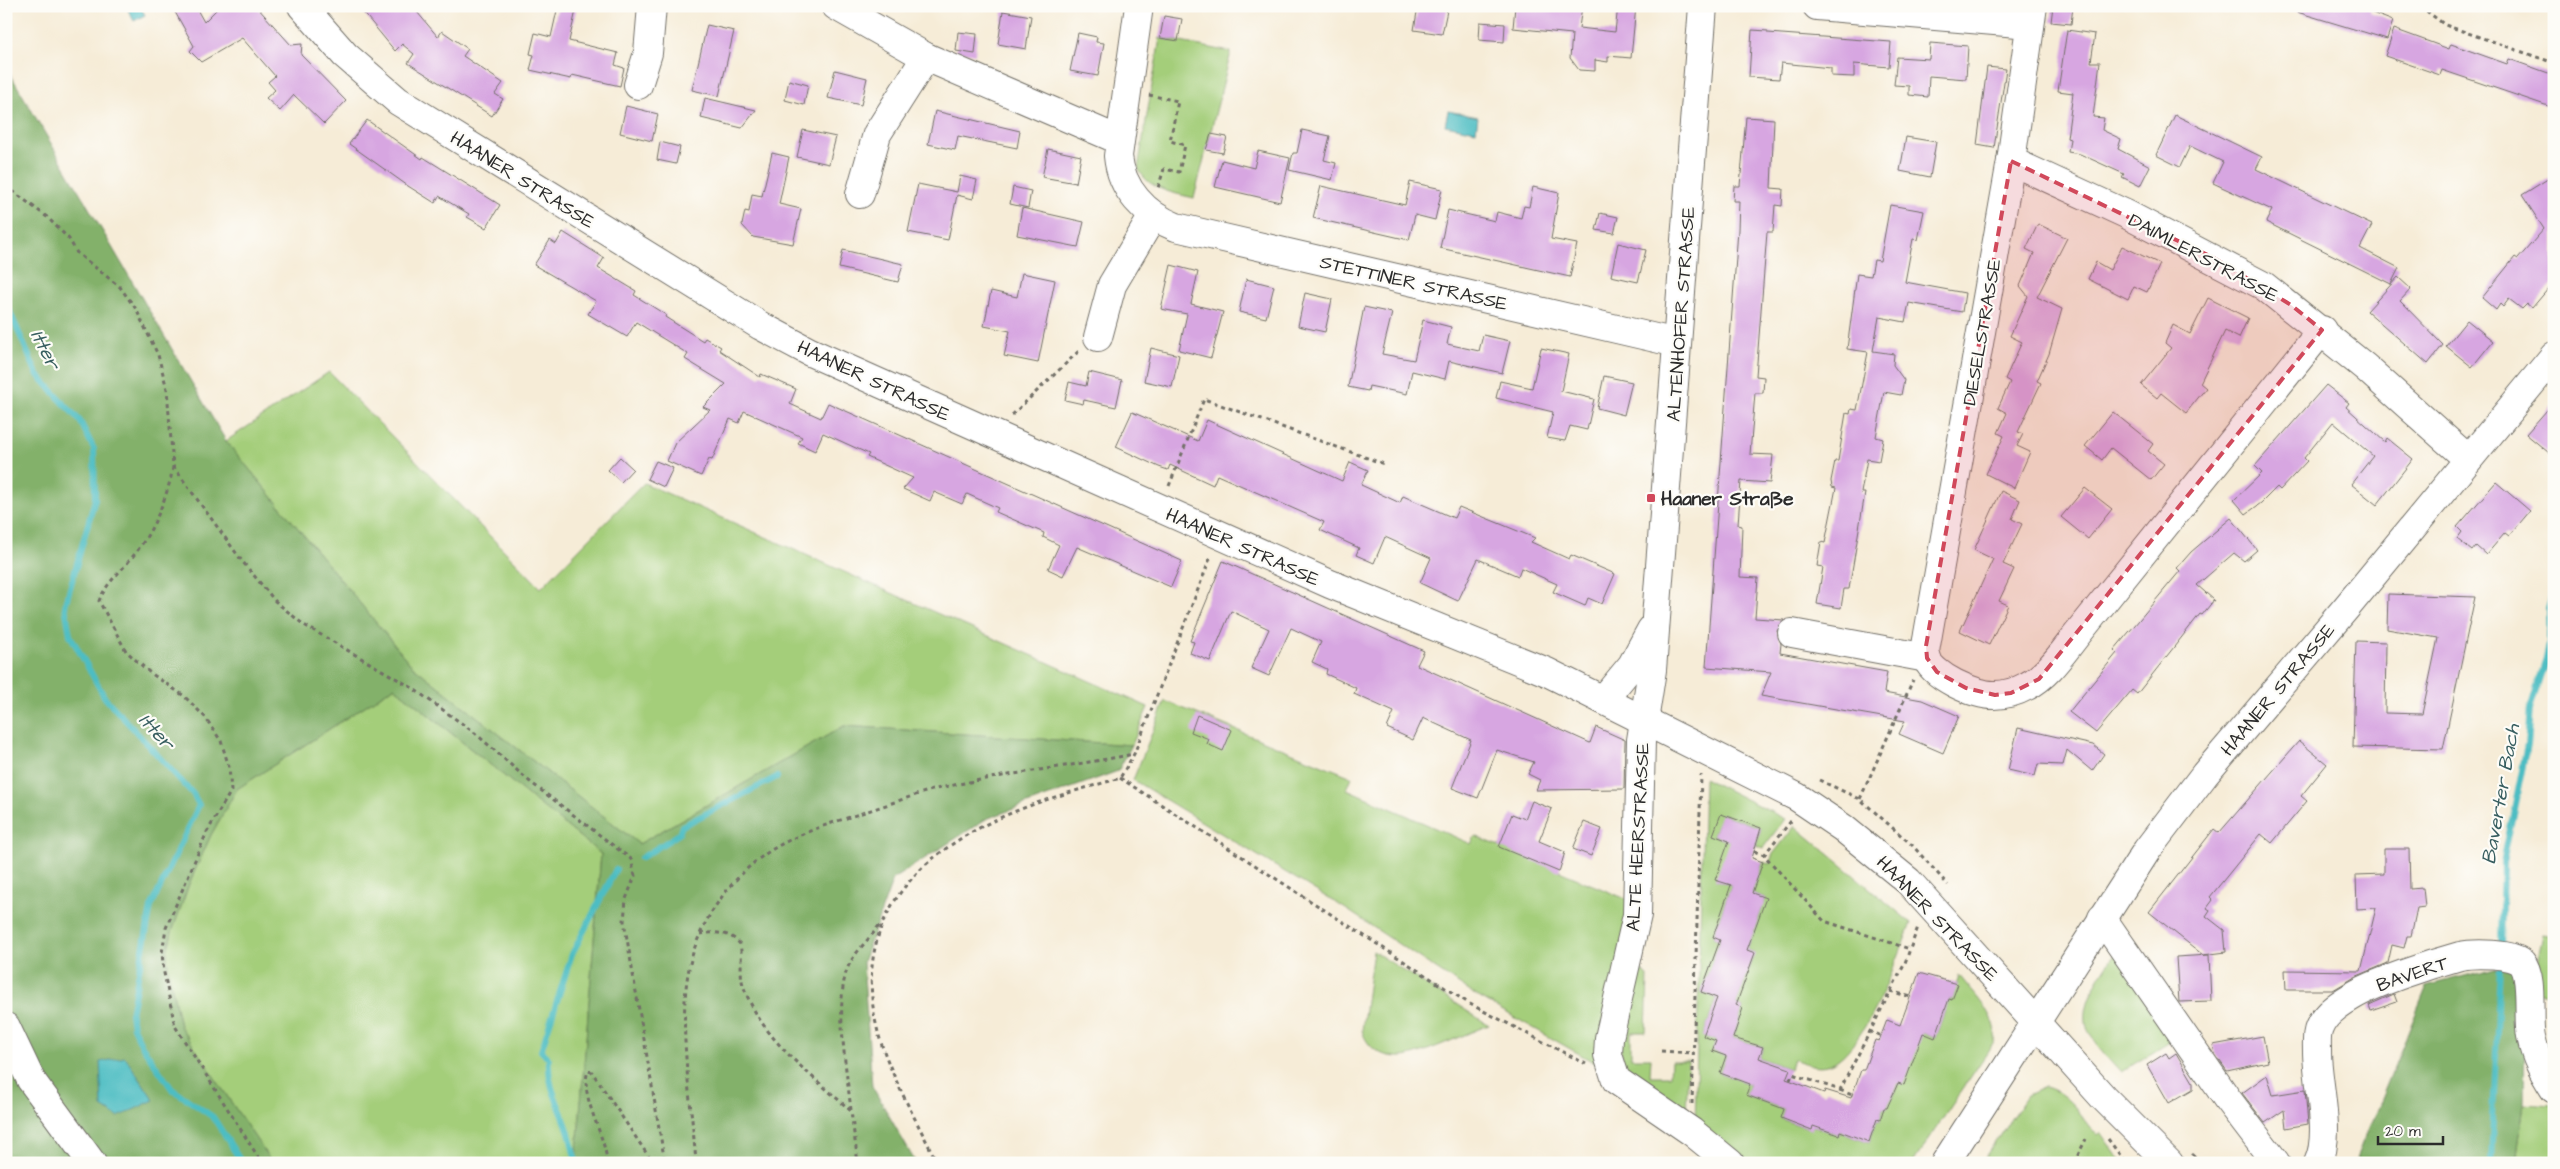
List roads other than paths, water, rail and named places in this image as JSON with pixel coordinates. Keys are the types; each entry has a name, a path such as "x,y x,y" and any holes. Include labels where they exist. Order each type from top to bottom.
{"street":[{"name":"HAANER STRASSE","path":"302,6 345,56 398,101 752,321 810,352 1330,584 1547,672 1797,797 1843,828 1908,881 2036,1022 2147,850 2205,774 2346,608 2554,356"},
{"path":"638,85 648,53 652,6"},
{"path":"836,6 926,57 1119,140"},
{"name":"STETTINER STRASSE","path":"1139,6 1119,140 1119,163 1125,182 1150,213 1176,227 1677,343"},
{"name":"ALTENHOFER STRASSE","path":"1643,720 1652,670 1703,6"},
{"path":"1817,6 2032,15"},
{"name":"DIESELSTRASSE","path":"1926,658 1928,634 2011,161 2032,15"},
{"path":"860,194 877,134 926,57"},
{"name":"DAIMLERSTRASSE","path":"2011,161 2126,214 2264,286 2322,330 2468,460"},
{"path":"1098,337 1112,285 1150,213"},
{"path":"1792,633 1926,658 1943,676 1980,693 1995,695 2011,693 2039,678 2322,330"},
{"name":"ALTENHOFER STRASSE","path":"1603,700 1632,666 1656,622"},
{"name":"ALTE HEERSTRASSE","path":"1643,720 1637,915 1609,1038 1608,1055 1616,1080 1692,1132 1730,1163"},
{"path":"2102,918 2223,1092 2276,1163"},
{"name":"BAVERT","path":"2318,1163 2323,1149 2324,1136 2317,1063 2318,1031 2322,1022 2331,1012 2363,990 2461,956 2514,957 2524,966 2528,982 2531,1037 2540,1068 2554,1089"},
{"path":"1945,1163 2036,1022 2103,1097 2169,1163"},
{"path":"6,1027 31,1080 92,1163"}],"water":[{"path":"126,6 140,6 145,15 134,21"},
{"path":"1448,111 1478,117 1476,131 1445,125"},
{"path":"125,1057 154,1100 118,1117 102,1107 100,1062"}],"waterway":[{"name":"Itter","path":"6,303 37,374 80,421 94,449 95,499 65,606 70,635 105,698 193,794 199,805 151,907 131,1014 133,1027 142,1046 172,1089 213,1117 242,1163"},
{"path":"2546,659 2549,643 2548,609 2554,589"},
{"name":"Baverter Bach","path":"2501,948 2503,863 2527,745 2530,709 2546,659 2554,652"},
{"path":"641,858 679,834 682,826 777,777"},
{"path":"577,1163 569,1133 552,1088 549,1059 541,1051 572,954 616,869"},
{"name":"Baverter Bach","path":"2491,1163 2500,965"}],"place":[{"name":"Haaner Straße","path":"1651,498"}]}
